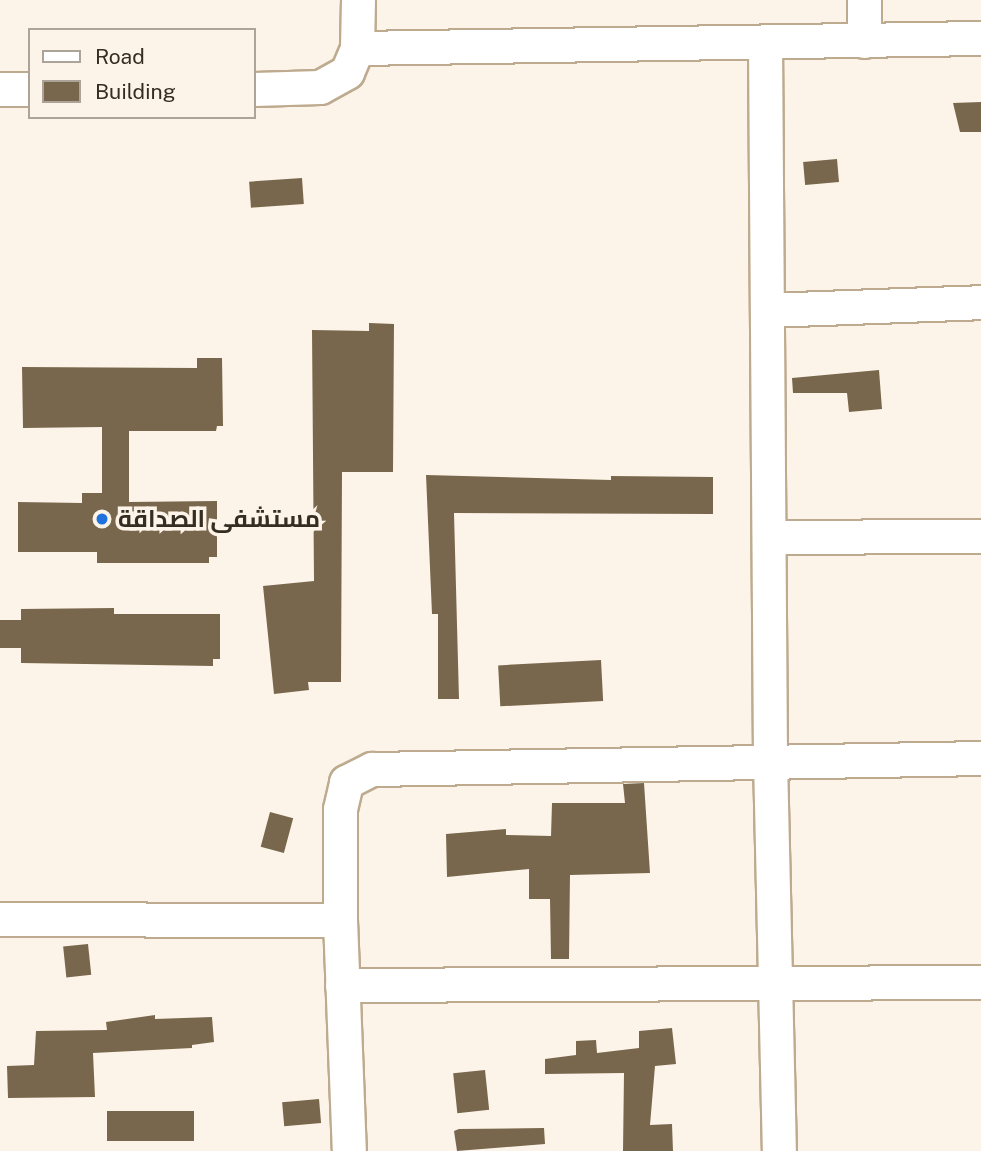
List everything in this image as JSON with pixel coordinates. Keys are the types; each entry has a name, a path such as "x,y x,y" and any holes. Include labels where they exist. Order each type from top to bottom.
{"street":[{"path":"256,89 320,87 347,72 357,48 358,0"},
{"path":"864,0 864,41"},
{"path":"357,48 981,38"},
{"path":"765,42 771,760 778,982 779,1151"},
{"path":"0,89 28,89"},
{"path":"767,310 981,302"},
{"path":"769,537 981,536"},
{"path":"349,1151 340,920 340,809 346,782 372,769 981,758"},
{"path":"0,919 340,920"},
{"path":"342,985 981,982"}],"building":[{"path":"981,102 981,132 960,132 953,103"},
{"path":"837,159 839,182 805,185 803,162"},
{"path":"302,178 304,204 251,208 249,182"},
{"path":"369,323 394,324 393,472 342,472 341,682 308,682 309,690 274,694 263,586 314,581 312,330 369,331"},
{"path":"197,358 222,358 223,426 217,426 216,431 129,431 129,502 217,501 217,557 209,557 209,563 97,563 97,552 18,552 18,502 82,503 82,493 102,493 102,427 23,428 22,367 197,368"},
{"path":"879,370 882,409 849,412 847,393 793,393 792,378"},
{"path":"426,475 611,480 611,476 713,477 713,514 454,513 459,699 438,699 438,614 432,614"},
{"path":"114,608 114,614 220,614 220,659 213,659 213,666 21,663 21,648 0,648 0,620 21,620 21,609"},
{"path":"601,660 603,701 500,706 498,665"},
{"path":"644,783 650,873 570,875 569,959 551,959 550,899 529,899 529,869 447,877 446,834 506,829 506,835 551,836 552,803 625,803 623,784"},
{"path":"270,812 293,818 284,853 261,847"},
{"path":"88,944 91,975 66,977 63,947"},
{"path":"155,1015 155,1019 212,1017 214,1042 192,1045 192,1048 93,1053 95,1097 8,1098 7,1066 34,1065 36,1031 107,1030 106,1022"},
{"path":"672,1028 676,1064 655,1066 650,1125 672,1124 673,1151 623,1151 624,1073 545,1074 545,1059 576,1055 576,1041 596,1040 597,1053 639,1048 639,1031"},
{"path":"485,1070 489,1110 457,1113 453,1073"},
{"path":"319,1099 321,1123 284,1126 282,1102"},
{"path":"107,1111 194,1111 194,1141 107,1141"},
{"path":"544,1128 545,1144 457,1151 454,1131 459,1129"}],"place":[{"name":"مستشفى الصداقة","path":"102,519"}]}
